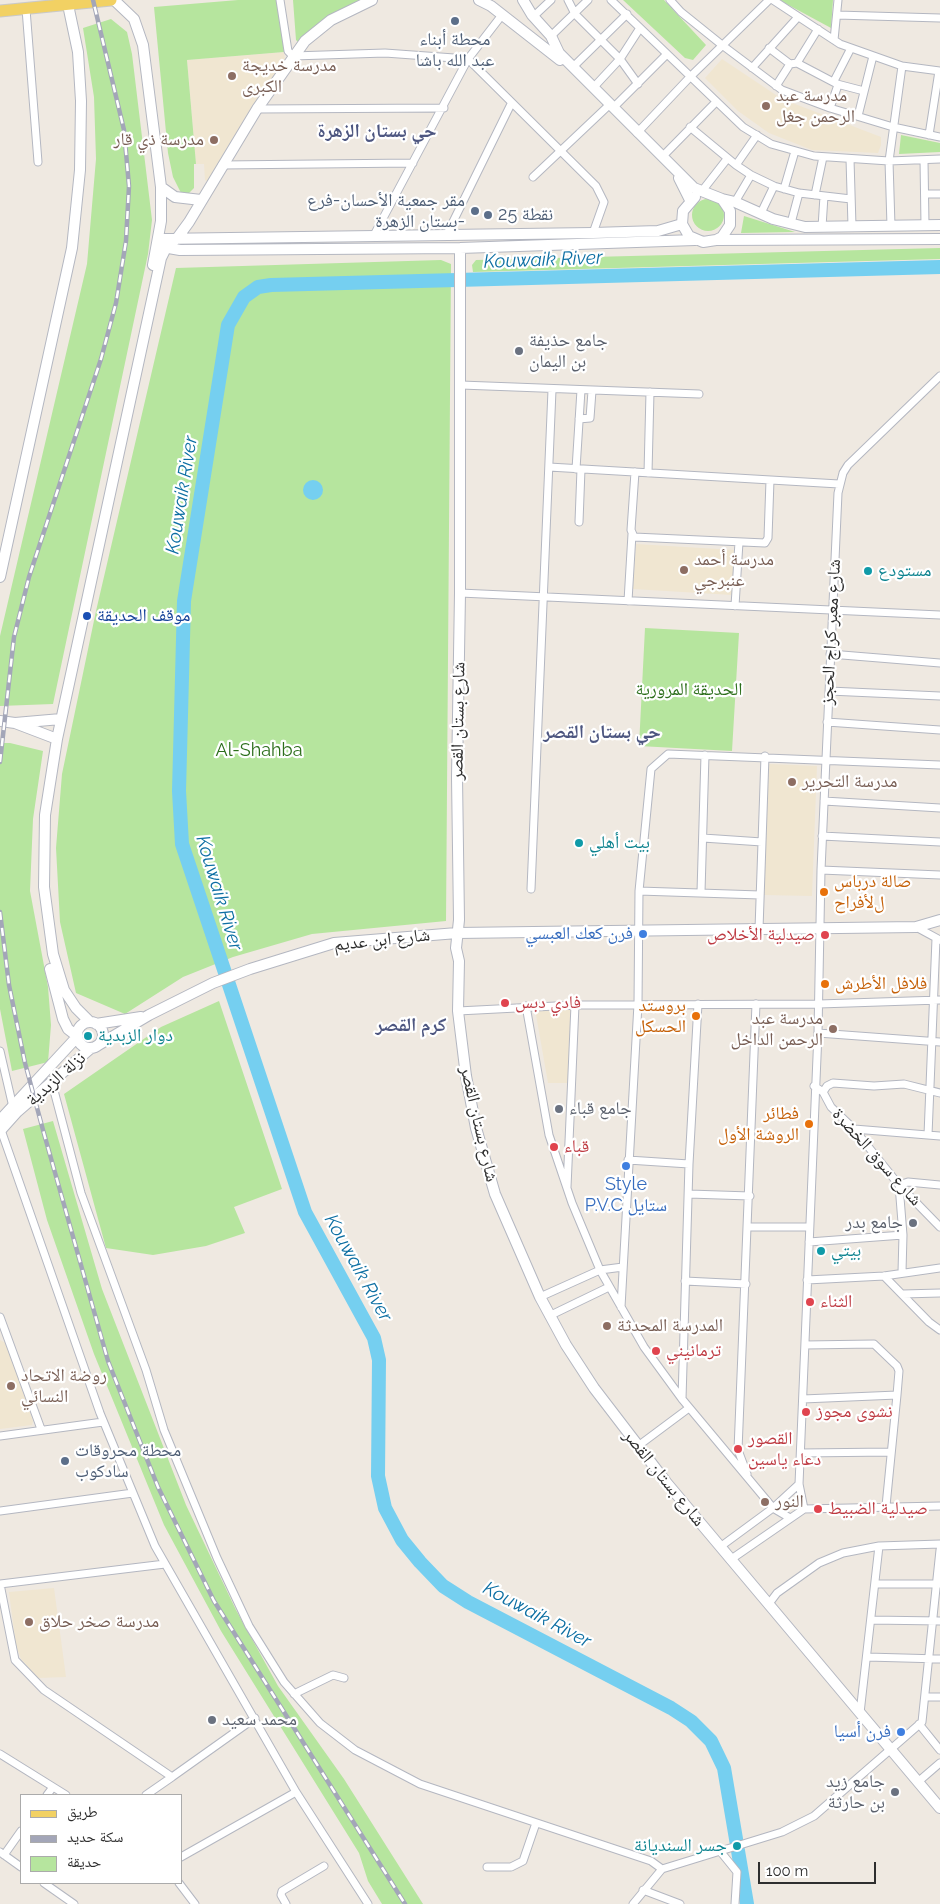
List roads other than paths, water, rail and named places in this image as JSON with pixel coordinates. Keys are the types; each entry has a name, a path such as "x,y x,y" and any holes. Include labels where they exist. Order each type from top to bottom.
{"main road":[{"path":"0,11 68,2 112,0 134,19 141,36 160,187 160,244 58,719 54,738 40,814 38,864 40,913 47,957 63,1019 68,1029 83,1046 93,1048 102,1038 101,1030 76,1008 64,990 53,954 46,911 44,864 45,815 54,738"},
{"path":"178,237 257,109 311,35 324,24 372,0"},
{"path":"479,0 560,59 694,188 805,227 940,224"},
{"path":"523,0 551,36 559,53 680,180 690,200"},
{"path":"0,577 72,248 80,170 81,101 78,52 68,2"},
{"path":"160,187 184,199 201,200"},
{"path":"695,240 689,236 682,224 683,210 690,200 705,193"},
{"path":"716,240 727,231 731,218 722,199"},
{"path":"189,222 189,230 196,239"},
{"path":"160,244 178,237 196,239 593,233 658,231 682,224"},
{"path":"160,244 180,250 460,248 695,240 703,242 716,240 940,239"},
{"name":"شارع بستان القصر","path":"460,248 458,1011 466,1076 476,1128 495,1194 549,1316 594,1388 730,1560 940,1808"},
{"path":"0,721 15,723 58,719"},
{"path":"15,723 54,738"},
{"name":"شارع ابن عديم","path":"149,1015 213,983 250,968 334,943 457,933 916,927 940,920"},
{"path":"77,1037 80,1026 93,1023 125,1021 149,1015"},
{"name":"نزلة الزبدية","path":"0,1127 93,1048 149,1015"},
{"name":"نزلة الزبدية","path":"0,1127 13,1107 77,1037"}],"street":[{"path":"280,0 288,51 294,56 384,53 468,59 596,186 604,202 593,233"},
{"path":"534,16 551,0"},
{"path":"568,0 575,14 620,59 638,84"},
{"path":"551,36 588,0"},
{"path":"611,0 666,55 743,127 771,144 796,152 823,157 889,162 940,159"},
{"path":"670,0 681,12 722,45 782,90 830,108 893,127 940,138"},
{"path":"637,132 722,45 770,0"},
{"path":"774,0 834,40 851,48 902,66 940,71 937,107 929,135"},
{"path":"834,40 838,0"},
{"path":"26,9 38,162"},
{"path":"573,67 627,14"},
{"path":"373,236 444,108 468,59 502,15"},
{"path":"837,15 940,18"},
{"path":"752,68 798,16"},
{"path":"593,88 620,59 640,28"},
{"path":"776,86 818,29"},
{"path":"769,48 794,63 837,84 864,91"},
{"path":"830,108 838,85 834,81 851,48"},
{"path":"533,176 638,84 666,55"},
{"path":"858,116 873,56"},
{"path":"890,226 889,162 902,66"},
{"path":"662,157 716,102"},
{"path":"446,236 512,104"},
{"path":"257,109 444,108"},
{"path":"690,127 727,159 751,175 774,186 799,193 851,199"},
{"path":"736,165 757,135"},
{"path":"784,189 796,152"},
{"path":"815,195 823,157"},
{"path":"705,193 727,159"},
{"path":"850,159 852,226"},
{"path":"924,160 925,225"},
{"path":"222,165 412,163"},
{"path":"735,202 751,175"},
{"path":"761,213 774,186"},
{"path":"791,223 799,193"},
{"path":"925,194 940,194"},
{"path":"822,227 824,196"},
{"name":"شارع معبر كراج الحجز","path":"804,1509 798,1484 806,1345 814,1086 818,1032 822,836 839,484 848,465 940,376"},
{"path":"461,385 552,390 699,394"},
{"path":"531,889 552,390"},
{"path":"579,522 579,419 581,390"},
{"path":"579,419 590,418 592,391"},
{"path":"648,473 650,392"},
{"path":"549,468 839,484"},
{"path":"628,601 635,472"},
{"path":"632,534 634,537 739,542 767,541 770,480"},
{"path":"735,606 739,542"},
{"path":"460,593 940,615"},
{"path":"830,654 940,663"},
{"path":"829,691 940,696"},
{"path":"827,722 940,730"},
{"path":"621,1307 638,1004 639,891 651,768 668,754 765,756 940,766"},
{"path":"701,892 705,754"},
{"path":"759,929 765,756"},
{"path":"824,801 940,808"},
{"path":"822,836 940,842"},
{"path":"702,838 762,842"},
{"path":"821,870 940,875"},
{"path":"639,891 760,895"},
{"path":"916,927 938,940 937,1042 928,1135"},
{"path":"458,1011 526,1006 819,1004 937,1000"},
{"path":"682,1399 689,1164 698,1004"},
{"path":"748,1479 738,1450 750,1196 756,1004"},
{"path":"567,1191 575,1005"},
{"path":"526,1006 549,1136 567,1191 600,1270 644,1347 682,1399 773,1508 790,1518"},
{"path":"818,1032 937,1042"},
{"path":"0,1052 13,1107"},
{"path":"52,1083 81,1193 146,1370 164,1430 217,1558 249,1626 284,1682 320,1723 355,1750 420,1784 651,1861 662,1869"},
{"path":"823,1092 827,1086 833,1083 874,1086 904,1084 940,1093"},
{"name":"شارع سوق الخضرة","path":"814,1086 823,1092 831,1107 854,1129 899,1185 940,1227"},
{"path":"0,1127 103,1422 165,1564 223,1668 255,1718 296,1792 368,1904"},
{"path":"854,1129 940,1136"},
{"path":"628,1160 689,1164"},
{"path":"902,1272 903,1236 899,1185 908,1182 940,1185"},
{"path":"688,1194 750,1196"},
{"path":"748,1227 809,1227"},
{"path":"809,1242 903,1236"},
{"path":"540,1297 600,1270 624,1267"},
{"path":"807,1280 884,1276 940,1268"},
{"path":"884,1276 929,1322 940,1330"},
{"path":"685,1282 746,1284"},
{"path":"549,1316 609,1287"},
{"path":"903,1294 940,1293"},
{"path":"0,1317 2,1330 41,1430"},
{"path":"806,1345 874,1344 897,1366 899,1371 886,1506"},
{"path":"803,1399 897,1395"},
{"path":"638,1446 689,1408"},
{"path":"0,1436 103,1422"},
{"path":"801,1453 891,1452"},
{"path":"720,1547 773,1508 798,1484"},
{"path":"0,1511 133,1494"},
{"path":"730,1560 804,1509 940,1506"},
{"path":"768,1605 777,1593 819,1563 843,1553 879,1546 940,1544"},
{"path":"860,1713 879,1546"},
{"path":"633,1904 662,1869 782,1832 814,1816 922,1722 929,1659 937,1622 940,1550"},
{"path":"165,1564 0,1584 15,1660 44,1690 172,1777"},
{"path":"875,1584 938,1584"},
{"path":"871,1620 937,1622"},
{"path":"867,1657 940,1660"},
{"path":"294,1694 333,1675 344,1678"},
{"path":"925,1697 940,1697"},
{"path":"147,1794 255,1718"},
{"path":"919,1724 940,1750"},
{"path":"0,1754 64,1794"},
{"path":"919,1781 940,1763"},
{"path":"48,1794 53,1787"},
{"path":"182,1855 296,1792"},
{"path":"487,1867 511,1867 523,1861 536,1823"},
{"path":"20,1832 2,1853 20,1866"},
{"path":"720,1851 738,1872 736,1904"},
{"path":"286,1904 281,1895 282,1891 324,1866"},
{"path":"45,1884 74,1904"},
{"path":"180,1884 195,1904"},
{"path":"643,1890 680,1904"}],"water":[{"path":"309,480 317,480 323,486 323,494 317,500 309,500 303,494 303,486"}],"waterway":[{"name":"Kouwaik River","path":"747,1904 724,1768 711,1741 691,1721 671,1708 468,1602 443,1586 402,1540 385,1508 378,1476 379,1360 374,1338 305,1212 182,844 179,791 184,601 228,325 244,297 258,287 271,285 940,267"}],"railway":[{"path":"0,762 14,637 29,577 101,359 116,303 126,241 129,186 124,130 93,0"},
{"path":"0,912 9,985 25,1063 43,1130 108,1361 158,1487 214,1601 405,1904"}],"place":[{"name":"محطة أبناء عبد الله باشا","path":"455,21"},
{"name":"مدرسة خديجة الكبرى","path":"232,76"},
{"name":"مدرسة عبد الرحمن جغل","path":"766,106"},
{"name":"مدرسة ذي قار","path":"214,140"},
{"name":"مقر جمعية الأحسان-فرع بستان الزهرة-","path":"475,211"},
{"name":"نقطة 25","path":"488,215"},
{"name":"جامع حذيفة بن اليمان","path":"519,351"},
{"name":"مدرسة أحمد عنبرجي","path":"684,570"},
{"name":"مستودع","path":"868,571"},
{"name":"موقف الحديقة","path":"87,616"},
{"name":"مدرسة التحرير","path":"792,782"},
{"name":"بيت أهلي","path":"579,843"},
{"name":"صالة درباس لﻷفراح","path":"824,892"},
{"name":"فرن كعك العبسي","path":"643,934"},
{"name":"صيدلية اﻷخلاص","path":"825,935"},
{"name":"فلافل اﻷطرش","path":"825,984"},
{"name":"فادي دبس","path":"505,1003"},
{"name":"بروستد الحسكل","path":"696,1016"},
{"name":"مدرسة عبد الرحمن الداخل","path":"833,1029"},
{"name":"دوار الزبدية","path":"88,1036"},
{"name":"جامع قباء","path":"559,1109"},
{"name":"فطائر الروشة الأول","path":"809,1124"},
{"name":"قباء","path":"554,1147"},
{"name":"Style P.V.C ستايل","path":"626,1166"},
{"name":"جامع بدر","path":"913,1223"},
{"name":"بيتي","path":"821,1251"},
{"name":"الثناء","path":"810,1302"},
{"name":"المدرسة المحدثة","path":"607,1326"},
{"name":"ترمانيني","path":"656,1351"},
{"name":"روضة الاتحاد النسائي","path":"11,1386"},
{"name":"نشوى مجوز","path":"806,1412"},
{"name":"القصور دعاء ياسين","path":"738,1449"},
{"name":"محطة محروقات سادكوب","path":"65,1461"},
{"name":"النور","path":"765,1502"},
{"name":"صيدلية الضبيط","path":"818,1509"},
{"name":"مدرسة صخر حلاق","path":"29,1622"},
{"name":"محمد سعيد","path":"212,1720"},
{"name":"فرن أسيا","path":"901,1732"},
{"name":"جامع زيد بن حارثة","path":"895,1792"},
{"name":"جسر السنديانة","path":"737,1846"}],"district":[{"name":"حي بستان الزهرة","path":"377,131"},
{"name":"حي بستان القصر","path":"602,732"},
{"name":"كرم القصر","path":"411,1025"}],"park label":[{"name":"الحديقة المرورية","path":"689,690"},
{"name":"Al-Shahba","path":"259,751"}]}
